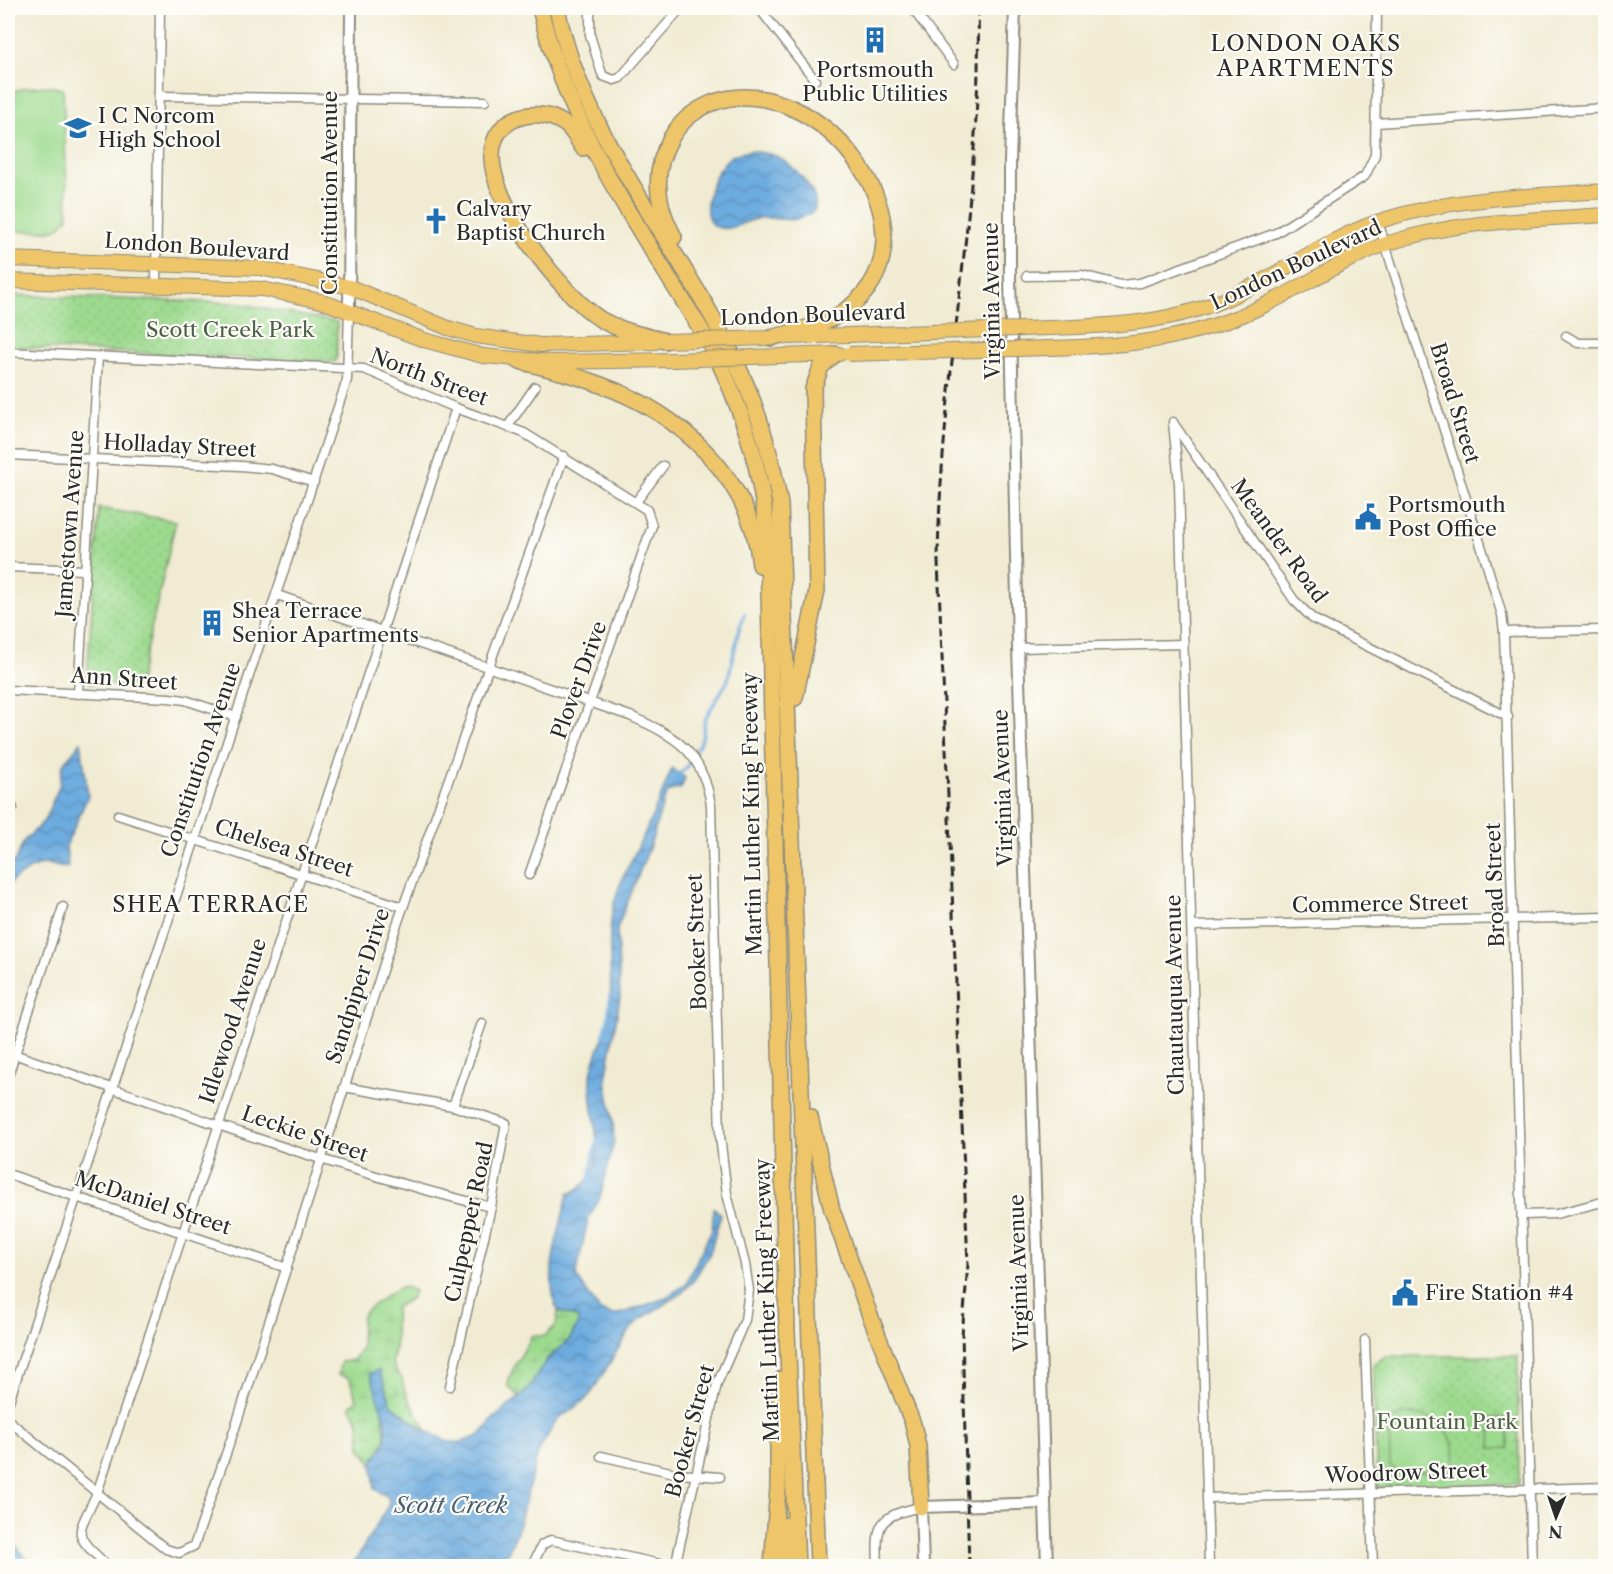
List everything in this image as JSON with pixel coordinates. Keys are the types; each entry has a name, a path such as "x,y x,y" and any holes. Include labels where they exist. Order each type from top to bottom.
{"highway":[{"path":"540,8 552,53 570,101 595,154 622,200"},
{"path":"557,8 567,48 605,137 700,298"},
{"path":"700,298 660,202 658,172 662,158 675,131 696,112 708,105 736,97 750,96 778,102 821,125 853,156 879,200 883,213 884,243 879,264 870,284 849,308 820,324 771,338"},
{"path":"622,200 591,161 573,131 545,114 521,115 505,125 494,142 492,167 498,183 515,218 549,272 598,318 616,328 665,341"},
{"name":"Martin Luther King Freeway","path":"622,200 714,351 748,429 766,519 787,1331 794,1462"},
{"name":"Martin Luther King Freeway","path":"700,298 741,372 774,470 783,537 818,1566"},
{"path":"790,749 794,701 817,590 813,388 821,367 842,354"},
{"path":"516,360 593,382 625,395 670,421 710,455 731,484 754,532 770,660"},
{"path":"801,1067 815,1145 832,1210 869,1313 913,1424 918,1446 921,1507"},
{"path":"771,1566 778,1488 778,1416 787,1331"},
{"path":"784,1566 794,1462"},
{"path":"794,1462 797,1566"}],"main road":[{"name":"London Boulevard","path":"8,259 260,268 350,287 448,328 514,343 560,345 1049,328 1140,324 1194,311 1235,295 1341,235 1420,210 1478,199 1605,190"},
{"name":"London Boulevard","path":"8,281 156,284 262,290 321,301 424,340 483,356 516,360 584,363 1049,348 1151,343 1206,330 1266,305 1340,263 1386,244 1431,231 1478,224 1605,215"}],"street":[{"path":"156,284 160,8"},
{"name":"Constitution Avenue","path":"8,1404 347,380 350,287 351,8"},
{"path":"590,8 590,35 603,76 614,80 620,78 681,8"},
{"path":"759,8 815,80"},
{"path":"912,8 954,64"},
{"name":"Virginia Avenue","path":"1015,8 1010,162 1010,277 1018,648 1047,1566"},
{"path":"1027,276 1082,275 1112,284 1131,285 1266,237 1365,176 1374,162 1377,8"},
{"path":"159,96 485,101"},
{"path":"1376,123 1605,108"},
{"name":"Broad Street","path":"1378,222 1499,605 1504,632 1532,1566"},
{"path":"1566,336 1578,343 1605,343"},
{"name":"North Street","path":"8,352 349,367 374,371 456,408 508,426 564,456 636,502"},
{"name":"Jamestown Avenue","path":"78,694 98,357"},
{"path":"508,426 535,387"},
{"name":"Idlewood Avenue","path":"108,1566 83,1544 79,1531 97,1493 456,408"},
{"name":"Chautauqua Avenue","path":"1173,423 1179,483 1209,1566"},
{"name":"Meander Road","path":"1173,423 1294,600 1313,619 1508,717"},
{"name":"Holladay Street","path":"8,455 272,469 314,483"},
{"name":"Sandpiper Drive","path":"97,1493 172,1552 189,1550 200,1532 403,907 564,456"},
{"path":"636,502 663,466"},
{"name":"Plover Drive","path":"529,875 652,526 649,512 636,502"},
{"path":"8,567 86,570"},
{"name":"Booker Street","path":"277,595 630,716 674,737 696,761 705,777 711,805 722,1163 727,1194 746,1264 749,1290 745,1320 717,1384 675,1566"},
{"path":"1504,632 1605,630"},
{"path":"1018,648 1184,644"},
{"name":"Ann Street","path":"8,690 169,698 236,717"},
{"name":"Chelsea Street","path":"118,815 403,907"},
{"path":"8,1076 11,1053 63,908"},
{"name":"Commerce Street","path":"1192,926 1605,916"},
{"path":"453,1106 482,1023"},
{"name":"Leckie Street","path":"11,1053 408,1187 491,1207"},
{"name":"Culpepper Road","path":"344,1087 453,1106 506,1123 491,1207 450,1386"},
{"name":"McDaniel Street","path":"8,1174 287,1268"},
{"path":"1523,1215 1556,1214 1605,1201"},
{"path":"1365,1340 1372,1566"},
{"path":"8,1420 97,1493"},
{"path":"601,1456 695,1476 720,1477"},
{"name":"Woodrow Street","path":"1207,1498 1605,1487"},
{"path":"878,1566 877,1533 882,1524 903,1511 921,1507 1045,1503"},
{"path":"921,1507 923,1566"},
{"path":"531,1566 546,1541 554,1540 669,1566"}],"green space":[{"path":"47,86 63,89 68,218 57,229 50,231 8,231 8,93 24,88"},
{"name":"Scott Creek Park","path":"8,295 236,303 337,322 337,357 335,362 8,347"},
{"path":"99,508 176,521 138,686 90,684 87,676"},
{"path":"404,1286 414,1291 410,1299 396,1307 395,1348 392,1361 396,1372 402,1378 408,1399 427,1431 392,1405 379,1370 371,1373 381,1403 386,1441 372,1463 360,1448 359,1422 350,1406 357,1400 349,1378 338,1374 341,1362 354,1360 361,1348 362,1315 383,1298"},
{"path":"558,1311 578,1318 578,1323 570,1339 546,1360 539,1375 520,1398 508,1386 511,1373 531,1336 545,1336 556,1325"},
{"name":"Fountain Park","path":"1386,1356 1518,1356 1519,1484 1377,1488 1373,1365"},
{"path":"1406,1414 1430,1419 1445,1429 1453,1447 1454,1471 1397,1472 1390,1466 1389,1420"},
{"path":"1492,1418 1508,1418 1508,1448 1491,1448"}],"water":[{"path":"752,151 776,156 790,165 810,188 814,196 814,211 794,220 761,218 725,228 712,223 707,215 707,204 709,192 720,169 734,155"},
{"path":"81,742 88,796 66,846 68,867 40,865 25,872 8,886 8,866 15,861 24,841 44,821 59,787 63,764"},
{"name":"Scott Creek","path":"672,768 685,778 681,788 670,791 665,797 650,846 617,928 620,997 606,1079 614,1142 600,1198 588,1219 576,1276 600,1311 613,1315 663,1299 685,1285 712,1229 714,1208 721,1214 710,1253 694,1280 681,1294 638,1321 630,1330 592,1392 584,1401 556,1421 538,1453 517,1532 502,1566 352,1566 389,1504 388,1497 375,1489 372,1463 386,1441 386,1423 370,1373 379,1370 392,1405 421,1428 449,1442 461,1442 479,1436 494,1418 528,1390 546,1360 570,1339 578,1323 578,1318 558,1311 552,1283 554,1252 568,1194 583,1185 592,1172 596,1158 597,1142 591,1075 609,1018 610,937 613,908 621,881"},
{"path":"8,1537 30,1562 29,1566 8,1566"}],"waterway":[{"path":"696,749 702,739 705,719 728,680 739,629 745,613"},
{"path":"679,775 689,764"},
{"path":"603,1037 608,1019 610,997"},
{"path":"589,1179 597,1139"}],"railway":[{"path":"969,1566 962,1335 968,1264 938,562 940,492 974,146 978,77 978,8"}],"place":[{"name":"Portsmouth Public Utilities","path":"875,40"},
{"name":"I C Norcom High School","path":"78,128"},
{"name":"Calvary Baptist Church","path":"436,221"},
{"name":"Portsmouth Post Office","path":"1368,517"},
{"name":"Shea Terrace Senior Apartments","path":"212,623"},
{"name":"Fire Station #4","path":"1405,1293"}],"district":[{"name":"LONDON OAKS APARTMENTS","path":"1306,56"},
{"name":"SHEA TERRACE","path":"211,904"}]}
